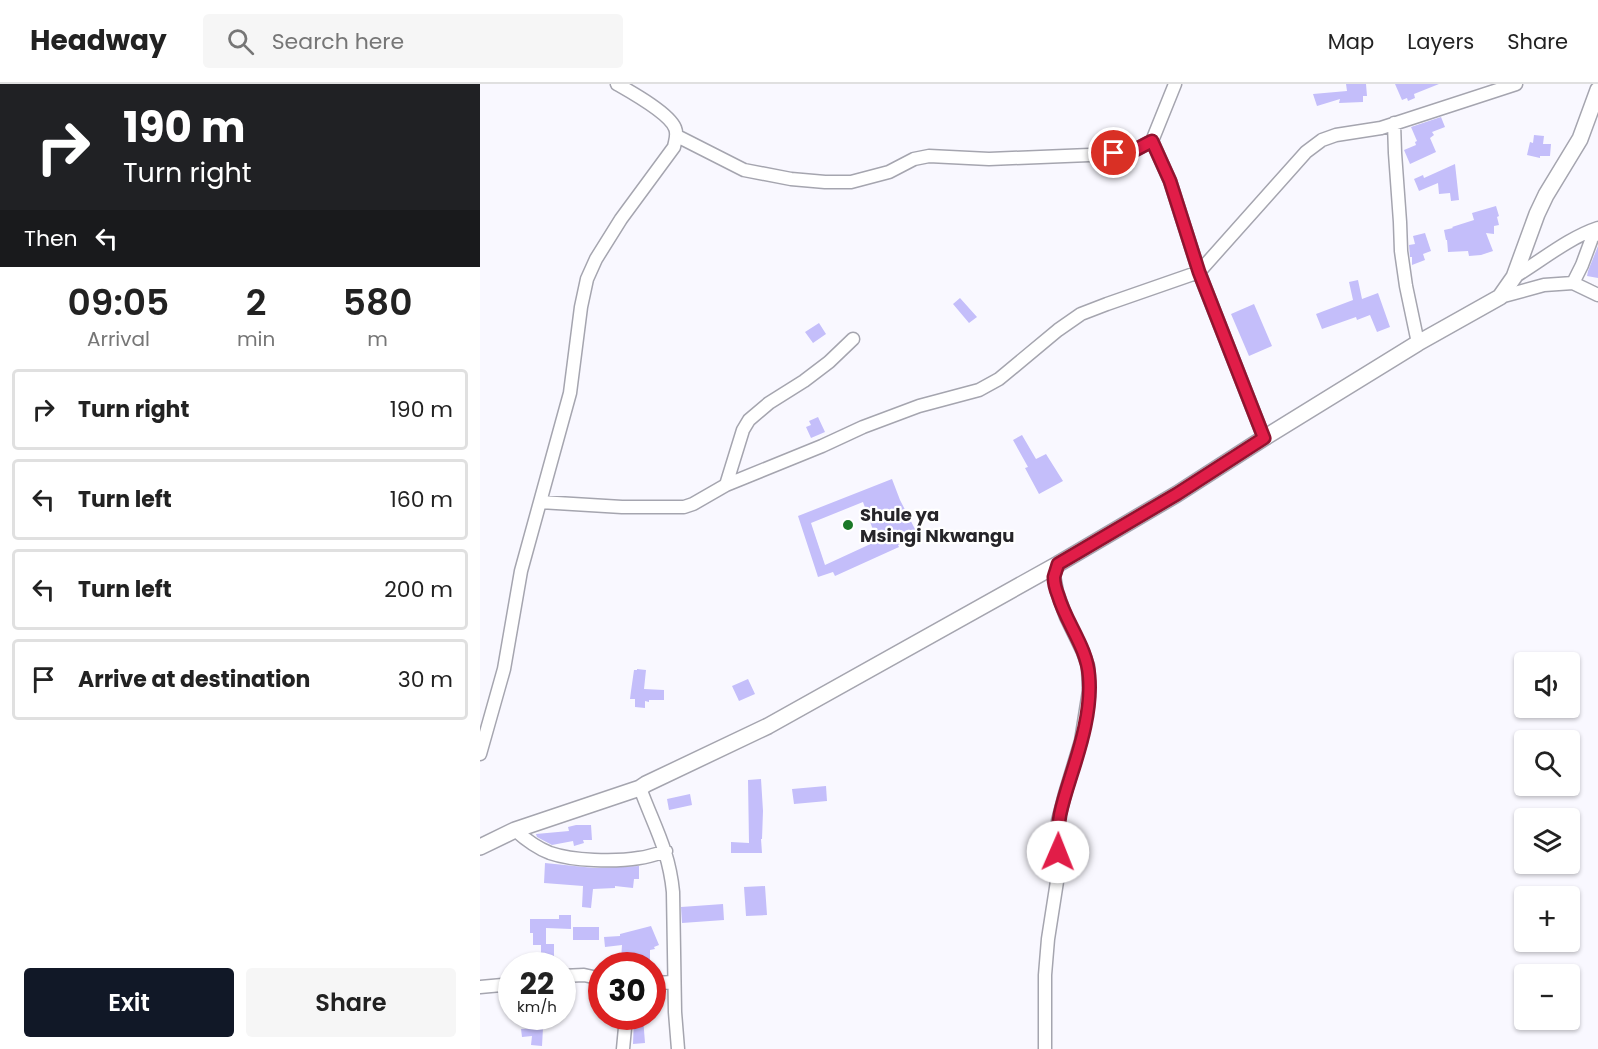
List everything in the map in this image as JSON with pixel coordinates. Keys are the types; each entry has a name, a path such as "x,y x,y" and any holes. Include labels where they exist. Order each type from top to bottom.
{"street":[{"path":"480,754 504,669 521,571 570,393 581,307 587,279 596,259 621,219 674,147 677,136 670,120 617,84"},
{"path":"677,136 744,170 791,179 851,182 889,172 914,159 929,156 989,159 1104,154 1135,150 1152,141 1174,84"},
{"path":"540,502 622,507 684,507 726,485 863,427 920,406 979,390 999,379 1081,314 1199,272 1306,152 1322,140 1381,128 1516,84"},
{"path":"1500,297 1514,277 1537,213 1585,129 1598,90"},
{"path":"1394,123 1401,251 1418,343"},
{"path":"1152,141 1170,181 1199,272 1264,438"},
{"path":"1514,277 1568,242 1598,229"},
{"path":"1572,283 1598,229"},
{"path":"480,847 515,830 640,788 768,726 1058,564 1177,494 1418,343 1500,297 1544,285 1572,283 1598,295"},
{"path":"726,485 743,430 749,420 769,403 821,368 853,339"},
{"path":"1045,1049 1045,975 1058,874 1058,821 1083,732 1089,690 1088,666 1057,592 1054,576 1058,564"},
{"path":"640,788 666,851 671,874 678,1049"},
{"path":"515,830 531,843 548,852 570,857 627,860 666,851"},
{"path":"666,982 674,982"},
{"path":"480,987 498,985"},
{"path":"623,1049 625,1030"}],"building":[{"path":"1346,84 1366,84 1367,96 1363,96 1363,102 1339,103 1340,99 1317,106 1313,94 1347,91"},
{"path":"1395,84 1439,84 1414,94 1415,98 1408,101 1407,98 1402,100"},
{"path":"1441,117 1445,127 1432,132 1434,135 1430,138 1436,152 1410,164 1404,150 1416,145 1417,141 1411,127"},
{"path":"1534,135 1544,136 1543,144 1551,144 1550,156 1540,156 1540,158 1527,155"},
{"path":"1455,164 1459,200 1451,201 1450,193 1439,194 1438,183 1419,191 1414,179 1423,175 1424,178"},
{"path":"1496,206 1499,225 1494,226 1494,234 1486,233 1493,251 1469,256 1468,251 1448,252 1444,230 1474,220 1472,213"},
{"path":"1425,233 1431,251 1423,254 1425,260 1412,265 1409,245 1415,244 1413,236"},
{"path":"1598,246 1598,278 1587,276"},
{"path":"1358,280 1362,299 1378,293 1390,327 1377,332 1370,315 1357,320 1356,317 1322,329 1316,314 1353,300 1349,282"},
{"path":"960,298 977,317 969,323 953,304"},
{"path":"1254,304 1272,346 1249,356 1231,314"},
{"path":"819,323 826,334 813,343 805,332"},
{"path":"818,417 825,432 811,438 806,427 811,425 809,421"},
{"path":"1022,435 1036,459 1046,454 1063,481 1039,494 1025,468 1028,467 1013,440"},
{"path":"892,479 918,535 898,545 899,547 835,576 833,572 818,577 798,516","holes":["863,502 877,541 825,565 811,523"]},
{"path":"634,670 646,670 644,689 664,690 664,700 649,700 649,702 645,701 645,708 635,707 635,699 630,699"},
{"path":"748,679 755,694 739,701 732,686"},
{"path":"761,779 762,853 731,853 731,842 749,843 748,780"},
{"path":"826,786 827,801 794,804 792,789"},
{"path":"690,794 692,805 669,810 667,799"},
{"path":"591,825 592,840 583,840 584,843 574,846 573,841 552,845 537,837 536,834 569,831 568,827"},
{"path":"545,863 594,868 639,866 639,879 634,879 633,888 615,886 615,888 593,889 591,908 582,907 583,886 544,883"},
{"path":"765,886 767,915 746,916 744,887"},
{"path":"723,904 724,920 682,923 681,907"},
{"path":"559,915 571,915 571,929 546,928 546,944 554,944 554,952 541,952 541,945 533,945 530,919 559,919"},
{"path":"651,926 659,945 650,952 622,952 622,945 605,947 604,937 620,936 620,934"},
{"path":"573,927 599,927 599,940 573,940"},
{"path":"521,1030 543,1030 542,1046 531,1045 532,1036 522,1037"},
{"path":"634,1030 644,1030 645,1043 633,1044"}],"place":[{"name":"Shule ya Msingi Nkwangu","path":"848,525"}],"route":[{"path":"1058,852 1058,821 1085,722 1089,690 1088,666 1057,592 1054,576 1058,564 1177,494 1264,438 1199,272 1170,181 1152,141 1135,150 1114,153"}]}
